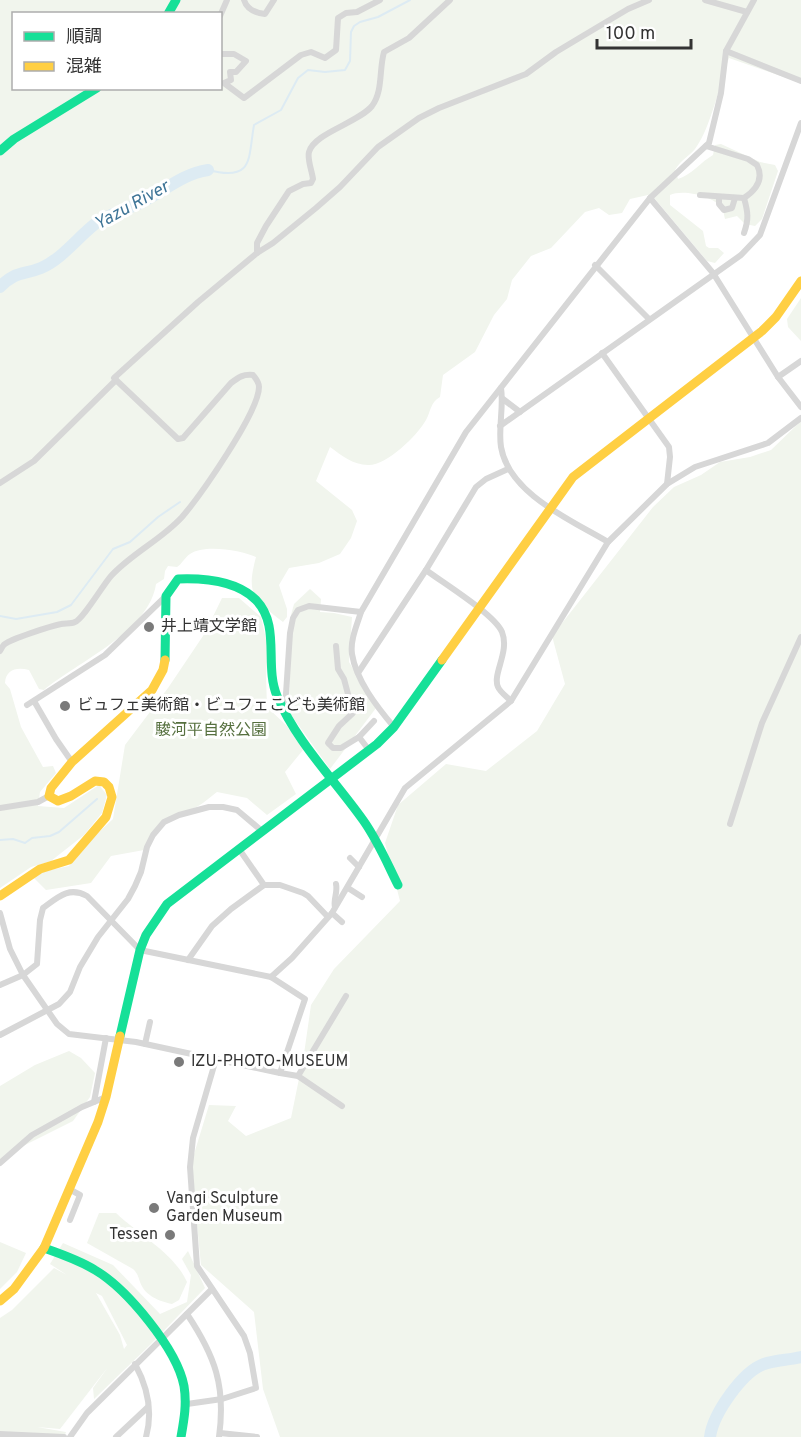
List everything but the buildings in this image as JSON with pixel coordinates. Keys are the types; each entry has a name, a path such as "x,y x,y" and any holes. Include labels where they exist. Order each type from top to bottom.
{"street":[{"path":"244,0 254,12 265,14 274,0"},
{"path":"222,54 234,54 246,61 236,72 230,72 231,80 224,83 244,98 302,55 311,52 325,58 336,50 338,18 346,13 357,12 380,0"},
{"path":"257,252 257,243 289,191 311,183 313,179 308,154 313,144 357,119 372,105 377,94 380,64 384,52 409,38 450,0"},
{"path":"0,483 34,461 116,380 114,378 164,332 257,252 273,243 316,208 340,187 378,147 419,118 452,102 526,74 556,52 628,9 649,0"},
{"path":"705,0 747,12"},
{"path":"394,727 380,711 358,673 352,652 353,636 361,612 455,449 595,265 650,198 709,143 721,93 726,51 754,0"},
{"path":"726,51 801,81"},
{"path":"0,151 15,139 94,90"},
{"path":"501,426 741,255 760,235 801,123"},
{"path":"700,195 744,198 758,185 760,170 748,159 706,146"},
{"path":"719,196 719,204 724,210 732,208 735,198"},
{"path":"650,198 713,273 778,377 801,406"},
{"path":"744,198 748,213 744,233"},
{"path":"595,265 649,319"},
{"path":"0,1300 14,1289 44,1248 98,1122 106,1097 140,950 146,935 167,904 333,779 394,727 550,507 580,471 753,338 776,317 801,281"},
{"path":"602,353 669,447 667,484"},
{"path":"778,377 801,361"},
{"path":"0,651 4,644 15,638 54,625 75,622 84,614 96,594 124,562 150,545 181,517 229,450 246,421 259,389 258,382 253,375 240,376 231,383 183,438 178,439 116,380"},
{"path":"501,388 503,399 501,448 508,469 522,487 608,542"},
{"path":"503,399 520,412"},
{"path":"271,977 292,958 332,912 405,788 510,700 608,542 667,484 695,467 768,443 801,418"},
{"path":"358,673 426,570 476,487 486,479 508,469"},
{"path":"426,570 492,618 501,630 504,645 497,678 498,688 510,700"},
{"path":"27,705 105,655 166,596 177,579 204,578 232,586 254,599 265,612 272,642 270,678 285,711 301,739 375,837 398,885"},
{"path":"0,808 38,802 49,796 51,788 72,762 152,690 163,670 166,655 166,596"},
{"path":"285,711 290,633 293,618 298,610 309,606 361,612"},
{"path":"730,824 762,723 801,637"},
{"path":"336,646 338,669 344,679 353,714 339,726 328,742 333,748 341,748 359,737 374,721"},
{"path":"34,701 72,762"},
{"path":"359,737 369,750"},
{"path":"0,896 40,869 69,860 106,817 112,797 109,787 104,782 95,781 58,801 49,796"},
{"path":"0,1035 59,1004 70,992 98,937 135,886 147,847 164,822 179,815 209,807 223,807 237,810 262,831"},
{"path":"239,849 264,885"},
{"path":"350,858 359,867"},
{"path":"332,912 337,890 336,884"},
{"path":"188,960 212,926 264,885 280,885 303,893 332,912 342,922"},
{"path":"348,888 362,897"},
{"path":"0,985 23,975 37,964 43,908 67,892 78,891 87,896 140,950 271,977 305,999 280,1073"},
{"path":"0,913 10,949 23,975 46,1010 69,1034 145,1044 298,1076 342,1106"},
{"path":"298,1076 346,996"},
{"path":"145,1044 150,1022"},
{"path":"94,1102 106,1038"},
{"path":"187,1404 222,1400 256,1388 250,1353 244,1336 196,1266 190,1167 193,1138 216,1059"},
{"path":"0,1163 32,1135 106,1097"},
{"path":"69,1189 80,1195 70,1220"},
{"path":"44,1248 70,1257 96,1270 119,1287 173,1355 184,1384 187,1404 181,1437"},
{"path":"70,1437 87,1413 212,1289"},
{"path":"187,1314 211,1355 222,1400 219,1435 257,1437"},
{"path":"135,1364 142,1378 148,1407 146,1437"},
{"path":"116,1437 148,1407"},
{"path":"0,1434 64,1437"}],"green space":[{"path":"0,0 801,0 801,83 729,58 702,138 675,170 678,179 687,175 713,155 715,145 721,144 760,162 775,165 778,171 762,219 755,226 745,224 737,216 725,219 723,210 718,204 706,197 690,193 670,195 670,205 703,231 706,246 718,248 724,253 715,263 707,261 655,199 648,195 630,199 622,213 609,215 599,208 585,212 551,248 531,256 512,280 507,299 494,315 475,352 443,375 440,397 432,405 422,427 408,442 383,461 368,465 352,461 330,447 316,481 352,510 357,521 351,538 340,554 319,563 289,568 279,585 287,609 287,617 283,622 254,595 252,580 256,557 232,550 204,549 190,554 177,567 168,566 164,579 156,584 151,601 126,631 44,690 39,689 29,670 16,669 7,675 5,683 10,689 21,727 43,767 53,766 56,773 40,792 38,806 64,808 99,785 107,795 102,813 84,835 51,861 31,867 0,888"},
{"path":"801,298 801,341 788,327 787,319"},
{"path":"801,421 801,1437 280,1437 263,1389 254,1312 201,1265 191,1164 209,1105 236,1106 228,1121 246,1136 291,1118 311,1005 334,969 400,901 385,843 398,805 446,764 486,771 537,731 565,684 552,636 653,507 674,487 701,475 720,462 750,457 771,450"},
{"path":"310,589 321,599 320,612 352,617 349,662 376,708 330,769 289,712 291,615 294,604"},
{"name":"駿河平自然公園","path":"222,598 239,598 261,617 268,648 267,707 287,726 303,750 285,772 296,794 267,815 247,798 217,792 200,805 164,823 153,834 144,850 111,856 91,883 46,890 32,876 69,866 87,843 113,819 125,745 168,688 205,633"},
{"path":"69,1051 81,1058 95,1073 90,1097 73,1121 5,1155 0,1163 0,1086 35,1065"},
{"path":"99,1213 116,1213 174,1262 187,1282 179,1300 172,1304 153,1297 142,1287 133,1269 87,1243"},
{"path":"0,1242 26,1253 17,1272 0,1289"},
{"path":"63,1243 113,1265 160,1314 187,1302 191,1275 182,1259 188,1251 205,1288 94,1399 93,1388 108,1367 60,1429 37,1427 66,1432 64,1437 0,1436 0,1318 12,1310 54,1268 67,1275 50,1264","holes":["96,1293 102,1296 127,1345 124,1349 120,1335"]}],"waterway":[{"path":"208,170 223,173 234,173 241,170 249,157 254,125 281,110 298,78 308,70 325,72 345,70 350,61 351,32 354,26 378,17 410,0"},
{"name":"Yazu River","path":"0,287 15,276 49,264 100,221 147,200 189,175 208,170"},
{"path":"0,616 16,619 57,612 71,605 113,549 130,542 158,517 180,502"},
{"path":"0,840 13,839 25,843 32,838 50,836 59,832 97,799"},
{"path":"710,1437 717,1417 730,1395 755,1368 801,1357"}],"traffic: fast":[{"path":"169,12 176,0"},
{"path":"0,151 14,139 94,90"},
{"path":"165,660 166,596 178,579 209,580 229,584 248,593 256,600 264,610 268,622 273,684 285,713 305,745 368,828 398,885"},
{"path":"120,1036 140,950 146,935 167,904 377,744 394,727 442,660"},
{"path":"44,1248 83,1263 108,1279 149,1321 172,1355 184,1386 185,1406 181,1437"}],"traffic: slow":[{"path":"442,660 573,477 762,331 776,317 801,281"},
{"path":"0,896 40,869 69,860 106,817 112,797 109,787 104,782 95,781 58,801 49,796 51,788 72,762 152,690 163,670 165,660"},
{"path":"0,1301 14,1289 44,1248 98,1122 120,1036"}],"place":[{"name":"井上靖文学館","path":"149,627"},
{"name":"ビュフェ美術館・ビュフェこども美術館","path":"65,706"},
{"name":"IZU-PHOTO-MUSEUM","path":"179,1062"},
{"name":"Vangi Sculpture Garden Museum","path":"154,1208"},
{"name":"Tessen","path":"170,1235"}]}
